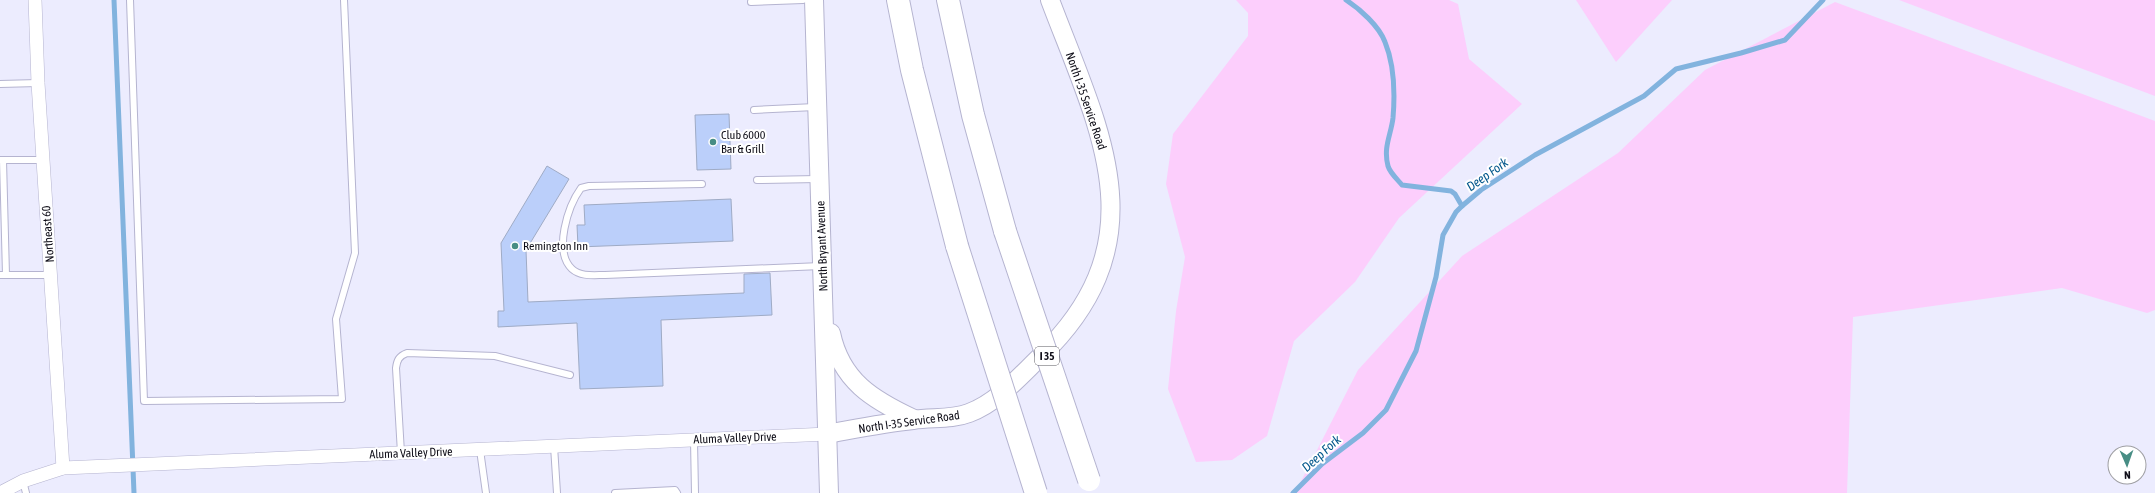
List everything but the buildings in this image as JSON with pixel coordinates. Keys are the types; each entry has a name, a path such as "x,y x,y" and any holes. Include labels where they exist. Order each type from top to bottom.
{"highway":[{"path":"898,0 912,70 957,246 1036,493"},
{"name":"I 35","path":"948,0 973,115 1005,231 1094,493"}],"main road":[{"name":"North Bryant Avenue","path":"814,0 829,493"},
{"name":"North I-35 Service Road","path":"827,434 914,420 948,418 969,413 991,402 1018,378 1064,332 1080,311 1094,283 1104,257 1111,225 1108,164 1099,128 1050,0"},
{"path":"824,298 833,345 846,372 856,384 871,397 885,406 914,420"}],"street":[{"name":"Northeast 60","path":"35,0 38,83 63,468"},
{"name":"Aluma Valley Drive","path":"0,493 24,487 63,468 827,434"}],"lane":[{"path":"130,0 144,401 342,399 336,319 355,254 344,0"},
{"path":"750,2 803,0"},
{"path":"0,84 38,83"},
{"path":"754,110 817,107"},
{"path":"43,160 1,160 3,275 50,275"},
{"path":"757,180 820,179"},
{"path":"702,184 589,186 581,188 573,202 563,233 564,254 571,268 585,275 605,275 822,266"},
{"path":"401,453 396,368 396,362 401,355 407,353 494,356 570,375"},
{"path":"694,440 696,493"},
{"path":"554,446 557,493"},
{"path":"480,450 486,493"},
{"path":"615,493 675,490 677,493"}],"shaded area":[{"path":"1236,0 1449,0 1458,4 1469,59 1522,104 1399,218 1355,282 1294,341 1267,436 1232,460 1196,462 1168,389 1176,311 1185,257 1166,184 1173,134 1248,36 1248,13"},
{"path":"1576,0 1672,0 1616,62"},
{"path":"1899,0 2155,0 2155,96"},
{"path":"1835,2 2155,121 2155,310 2147,313 2062,288 1853,317 1847,493 1295,493 1358,370 1462,256 1618,153 1705,70"}],"waterway":[{"path":"114,0 134,493"},
{"path":"1346,0 1374,24 1382,36 1388,51 1394,89 1393,118 1386,153 1390,171 1402,185 1451,191 1455,194 1462,206"},
{"name":"Deep Fork","path":"1293,493 1322,464 1363,433 1386,410 1416,351 1436,277 1443,235 1456,212 1462,206 1481,190 1535,155 1644,96 1676,69 1741,53 1785,40 1823,0"}],"place":[{"name":"Club 6000 Bar & Grill","path":"713,142"},
{"name":"Remington Inn","path":"515,246"}]}
